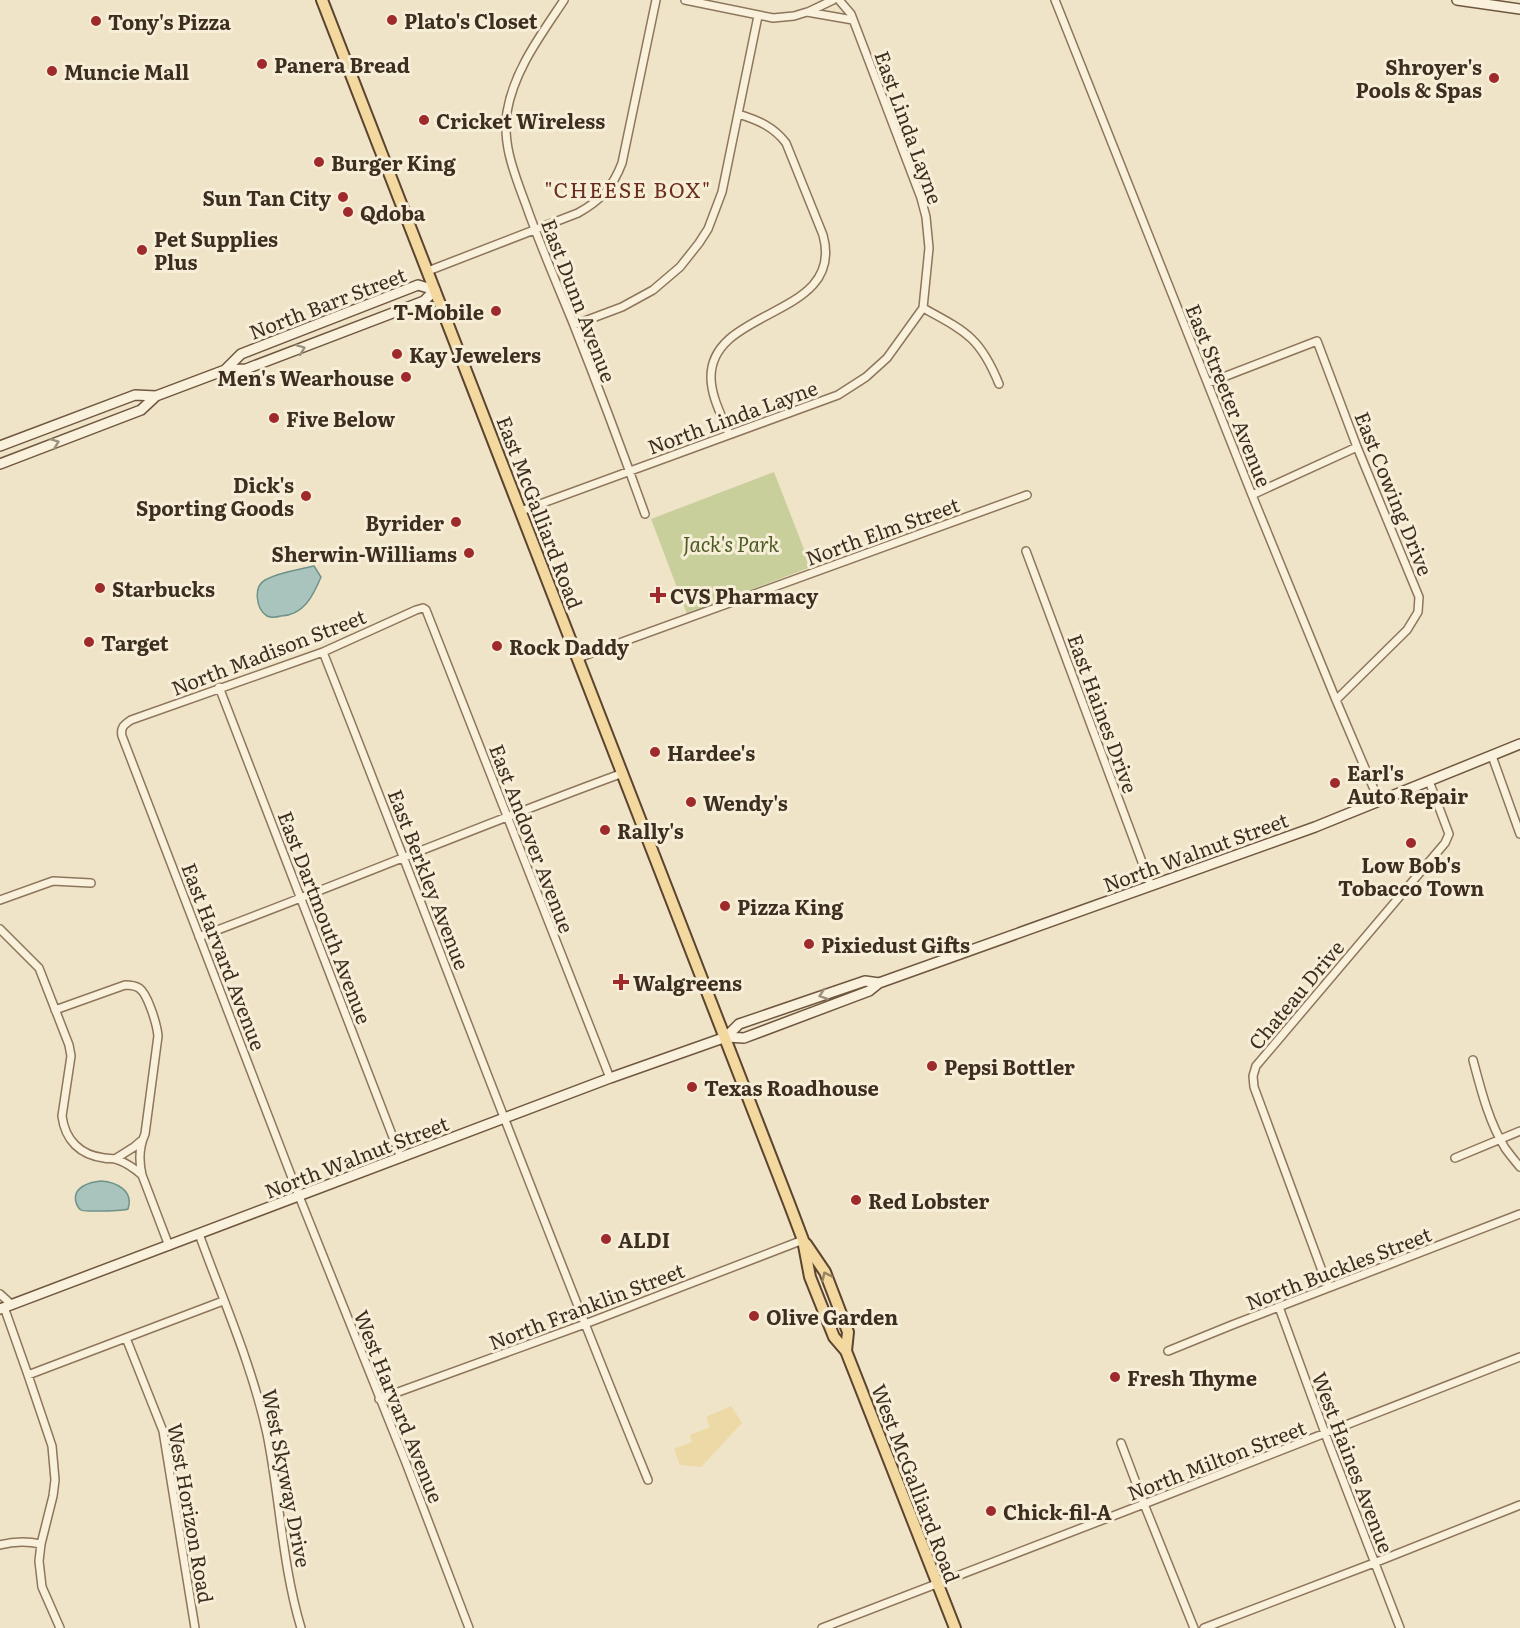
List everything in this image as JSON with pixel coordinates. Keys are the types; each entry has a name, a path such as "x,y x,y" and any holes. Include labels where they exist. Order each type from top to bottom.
{"main road":[{"name":"East McGalliard Road","path":"322,0 726,1037"},
{"path":"1457,0 1520,9"},
{"name":"North Barr Street","path":"0,465 141,410 156,396 225,370 246,369 424,301 435,290 418,285 241,354 225,370"},
{"name":"North Barr Street","path":"0,446 135,395 156,396"},
{"name":"North Walnut Street","path":"5,1307 610,1078 726,1037 744,1038 869,992 879,983 1317,826 1520,744"},
{"name":"North Walnut Street","path":"726,1037 739,1024 865,981 879,983"},
{"name":"West McGalliard Road","path":"726,1037 803,1240 810,1277 834,1337 846,1351 955,1628"},
{"name":"West McGalliard Road","path":"803,1240 825,1272 848,1332 846,1351"}],"street":[{"name":"East Dunn Avenue","path":"564,0 525,60 518,76 507,111 506,133 511,162 534,229 574,326 645,514"},
{"name":"North Barr Street","path":"428,271 578,213 601,198 615,179 622,163 656,0"},
{"path":"685,0 773,18 799,15 833,0"},
{"name":"East Linda Layne","path":"838,0 848,9 853,20 926,216 929,248 923,308"},
{"name":"East Streeter Avenue","path":"1055,0 1252,495 1379,801"},
{"path":"807,12 853,20"},
{"path":"574,326 622,307 653,290 673,274 693,252 708,229 719,201 758,15"},
{"path":"729,434 712,387 712,368 716,356 723,344 734,335 797,299 808,290 816,282 821,272 826,251 823,236 786,143 780,135 764,123 738,114"},
{"path":"923,308 961,329 978,345 999,384"},
{"name":"North Linda Layne","path":"522,512 849,389 887,358 923,308"},
{"name":"East Cowing Drive","path":"1208,383 1317,341 1357,447 1417,591 1419,602 1418,612 1407,630 1336,700"},
{"path":"1252,495 1357,447"},
{"name":"North Elm Street","path":"578,658 1027,495"},
{"name":"East Haines Drive","path":"1026,551 1151,886"},
{"name":"North Madison Street","path":"122,728 131,720 323,652 416,610 423,608 426,610"},
{"name":"East Andover Avenue","path":"426,610 610,1078"},
{"name":"East Berkley Avenue","path":"323,652 405,858 504,1119 648,1480"},
{"name":"East Dartmouth Avenue","path":"219,687 401,1158"},
{"name":"East Harvard Avenue","path":"122,728 122,736 299,1196"},
{"path":"1492,756 1520,834"},
{"path":"199,937 623,773"},
{"name":"Chateau Drive","path":"1328,1287 1254,1087 1253,1076 1256,1066 1268,1051 1445,843 1449,834 1429,781"},
{"path":"0,900 53,881 91,883"},
{"path":"0,929 36,964 70,1050 62,1116 65,1129 73,1144 82,1151 105,1159 115,1159 134,1168 142,1175"},
{"path":"55,1010 125,985 137,987 145,994 158,1036 145,1134 134,1148 115,1159"},
{"path":"1473,1060 1483,1098 1501,1140 1520,1167"},
{"path":"1455,1158 1520,1131"},
{"path":"141,1141 142,1175 169,1246"},
{"name":"West Harvard Avenue","path":"299,1196 469,1628"},
{"name":"North Buckles Street","path":"1168,1351 1232,1324 1520,1214"},
{"name":"West Skyway Drive","path":"198,1234 255,1386 267,1434 301,1628"},
{"name":"North Franklin Street","path":"379,1399 585,1324 803,1240"},
{"path":"0,1293 50,1438 55,1480 52,1506 41,1544 39,1561 42,1587 60,1628"},
{"path":"28,1375 224,1301"},
{"name":"West Haines Avenue","path":"1279,1307 1400,1628"},
{"name":"West Horizon Road","path":"126,1338 163,1431 195,1628"},
{"name":"North Milton Street","path":"822,1628 1520,1357"},
{"path":"1121,1443 1194,1628"},
{"path":"1204,1628 1520,1505"},
{"path":"0,1545 16,1541 41,1544"}],"green space":[{"name":"Jack's Park","path":"774,472 811,567 687,614 651,519"}],"sand":[{"path":"731,1406 742,1423 701,1467 680,1465 674,1449 692,1442 690,1435 710,1427 706,1417"}],"water":[{"path":"314,566 321,577 315,591 302,608 289,615 276,617 269,617 263,613 257,598 261,583 276,575"},
{"path":"101,1181 113,1183 126,1192 129,1197 128,1209 84,1211 79,1208 75,1197 79,1189 87,1184"}],"place":[{"name":"Plato's Closet","path":"392,20"},
{"name":"Tony's Pizza","path":"96,21"},
{"name":"Panera Bread","path":"262,64"},
{"name":"Muncie Mall","path":"52,71"},
{"name":"Shroyer's Pools & Spas","path":"1494,78"},
{"name":"Cricket Wireless","path":"424,120"},
{"name":"Burger King","path":"319,162"},
{"name":"Sun Tan City","path":"343,197"},
{"name":"Qdoba","path":"348,212"},
{"name":"Pet Supplies Plus","path":"142,250"},
{"name":"T-Mobile","path":"496,311"},
{"name":"Kay Jewelers","path":"397,354"},
{"name":"Men's Wearhouse","path":"406,377"},
{"name":"Five Below","path":"274,418"},
{"name":"Dick's Sporting Goods","path":"306,496"},
{"name":"Byrider","path":"456,522"},
{"name":"Sherwin-Williams","path":"469,553"},
{"name":"Starbucks","path":"100,588"},
{"name":"CVS Pharmacy","path":"658,595"},
{"name":"Target","path":"89,642"},
{"name":"Rock Daddy","path":"497,646"},
{"name":"Hardee's","path":"655,752"},
{"name":"Earl's Auto Repair","path":"1335,783"},
{"name":"Wendy's","path":"691,802"},
{"name":"Rally's","path":"605,830"},
{"name":"Low Bob's Tobacco Town","path":"1411,843"},
{"name":"Pizza King","path":"725,906"},
{"name":"Pixiedust Gifts","path":"809,944"},
{"name":"Walgreens","path":"621,982"},
{"name":"Pepsi Bottler","path":"932,1066"},
{"name":"Texas Roadhouse","path":"692,1087"},
{"name":"Red Lobster","path":"856,1200"},
{"name":"ALDI","path":"606,1239"},
{"name":"Olive Garden","path":"754,1316"},
{"name":"Fresh Thyme","path":"1115,1377"},
{"name":"Chick-fil-A","path":"991,1511"}],"district":[{"name":"\"CHEESE BOX\"","path":"628,188"}]}
